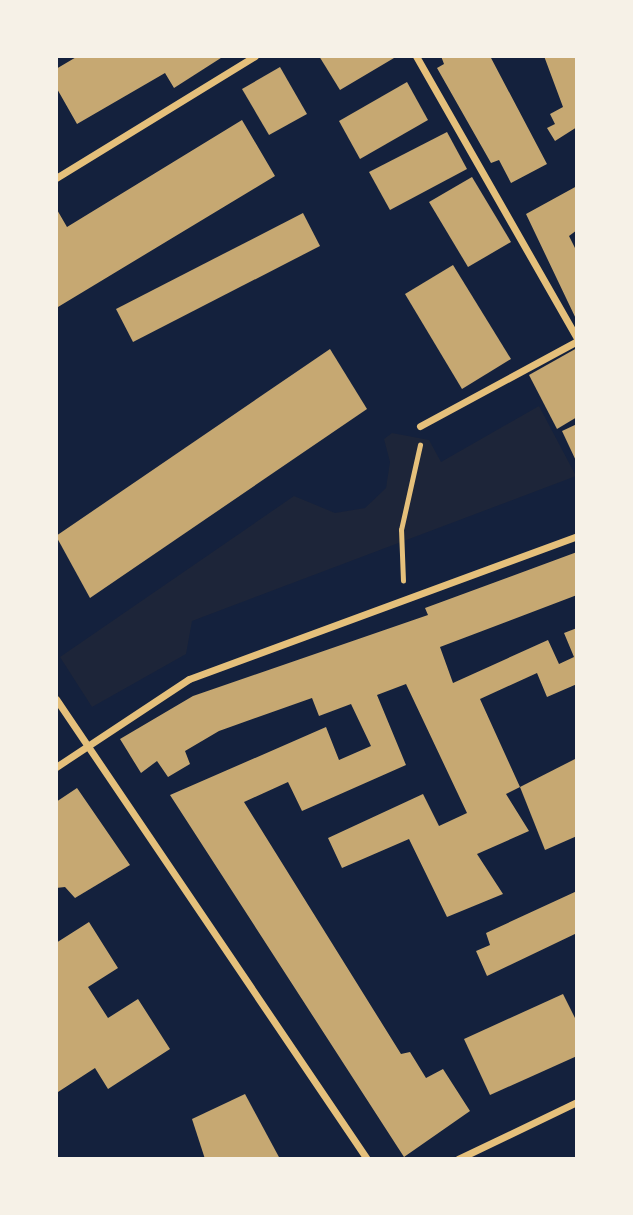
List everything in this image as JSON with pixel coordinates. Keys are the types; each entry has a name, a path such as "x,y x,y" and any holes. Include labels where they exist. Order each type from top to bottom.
{"street":[{"path":"56,178 255,56"},
{"path":"416,56 577,339 420,426"},
{"path":"56,767 189,679 577,536"},
{"path":"56,699 367,1159"},
{"path":"458,1159 577,1102"}],"path":[{"path":"404,599 401,530 420,426"}],"shaded area":[{"path":"539,406 576,476 192,621 186,654 92,707 60,657 294,496 335,513 365,508 386,488 390,462 384,439 392,433 429,440 441,462"}],"building":[{"path":"78,56 224,56 174,88 165,73 77,124 56,87 56,69"},
{"path":"319,56 393,56 394,58 340,90"},
{"path":"441,56 490,56 547,164 511,183 499,160 491,163 437,68 444,64"},
{"path":"544,56 577,56 577,127 555,141 547,128 555,124 550,114 563,107"},
{"path":"280,67 307,114 269,135 242,89"},
{"path":"407,82 428,120 360,159 339,121"},
{"path":"242,120 275,176 58,307 56,208 67,227"},
{"path":"447,132 467,169 390,210 369,172"},
{"path":"472,177 511,242 468,267 429,202"},
{"path":"577,186 577,230 569,236 577,252 577,321 526,214"},
{"path":"303,213 320,246 133,342 116,309"},
{"path":"453,265 511,359 462,389 405,294"},
{"path":"577,348 577,417 557,429 529,375"},
{"path":"330,349 367,409 90,598 56,536"},
{"path":"577,424 577,463 562,431"},
{"path":"577,552 577,595 440,647 453,683 548,640 559,664 574,657 564,633 577,628 577,684 547,697 537,673 480,699 520,787 506,794 529,831 477,854 503,894 447,917 409,839 342,868 328,838 423,794 439,826 467,813 406,684 377,695 406,765 302,811 288,782 244,802 401,1054 410,1052 426,1078 443,1069 470,1111 404,1157 170,795 326,727 339,760 371,746 351,704 319,716 312,698 219,731 185,751 190,764 168,777 157,761 141,773 120,739 193,696 428,615 425,608"},
{"path":"577,758 577,836 545,850 520,787"},
{"path":"77,788 130,865 75,898 65,887 56,888 56,802"},
{"path":"577,891 577,933 487,976 476,951 490,945 486,933"},
{"path":"89,922 118,968 88,987 108,1018 138,999 170,1049 108,1089 95,1068 58,1092 56,943"},
{"path":"563,994 577,1022 577,1056 490,1095 464,1039"},
{"path":"245,1094 280,1159 205,1159 192,1119"}]}
